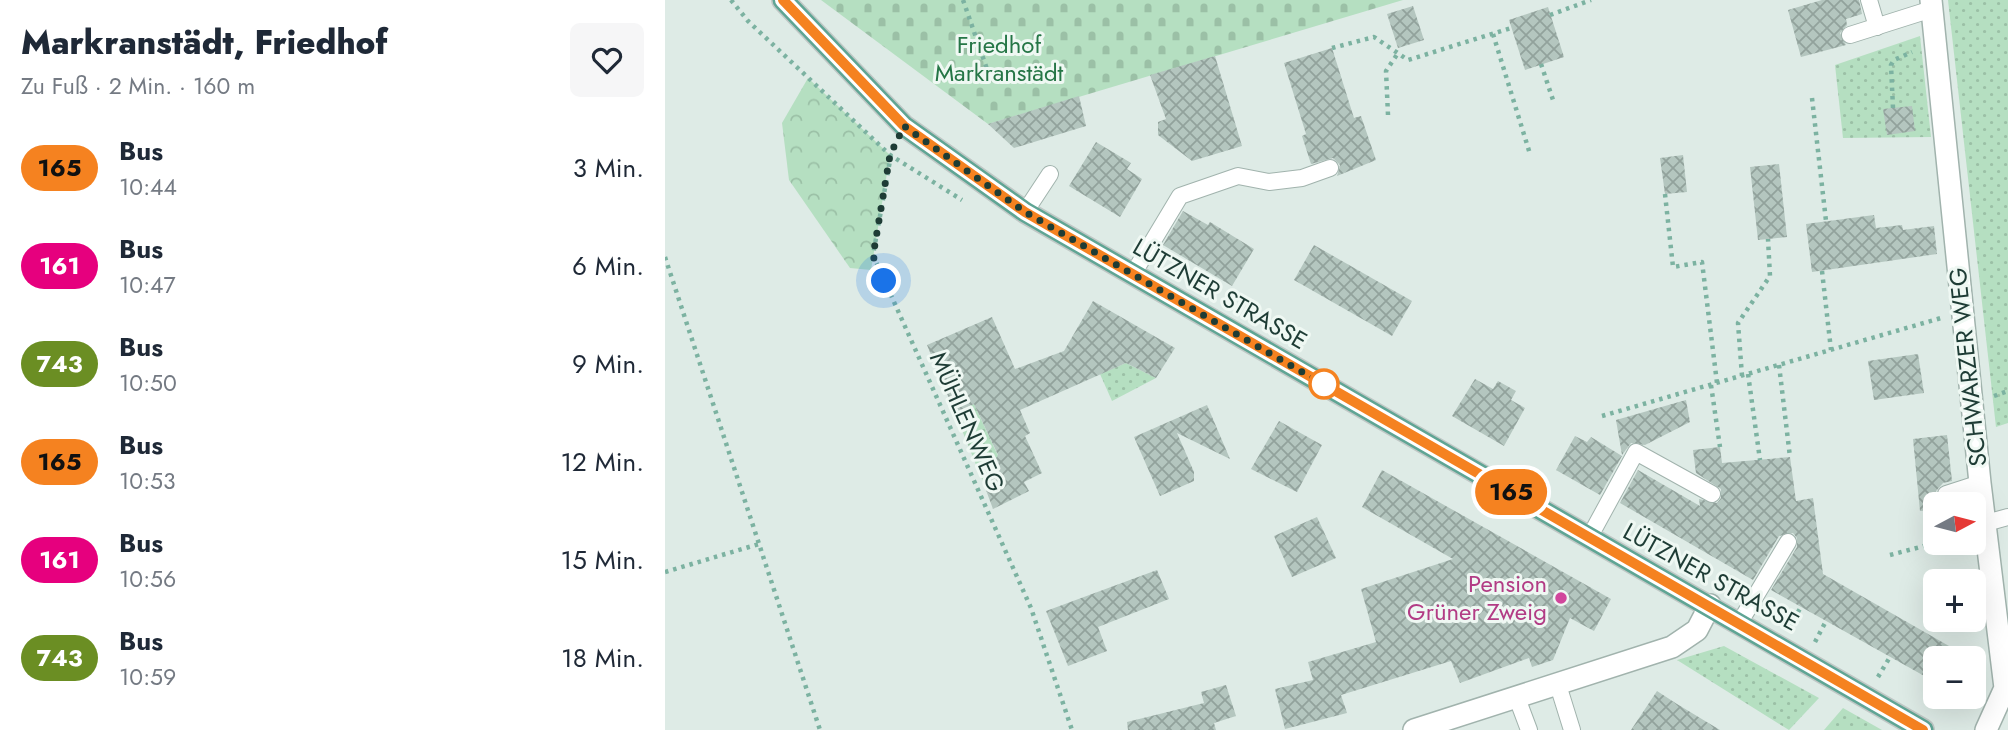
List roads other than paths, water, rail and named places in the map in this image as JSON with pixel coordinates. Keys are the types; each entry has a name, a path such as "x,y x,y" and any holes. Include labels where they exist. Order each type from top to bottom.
{"main road":[{"name":"LÜTZNER STRASSE","path":"783,0 904,126 1025,212 1589,538 1740,622 1923,730"}],"street":[{"name":"SCHWARZER WEG","path":"1932,4 1981,492"},
{"name":"SCHWARZER WEG","path":"1986,604 2004,688 1986,730"},
{"path":"1414,730 1672,647 1697,630 1710,606"}],"lane":[{"path":"1869,0 1877,27"},
{"path":"1850,35 1932,4"},
{"path":"1133,274 1179,195 1238,176 1269,182 1302,178 1330,168"},
{"path":"1025,212 1050,174"},
{"path":"1589,538 1636,452 1712,494"},
{"path":"1952,492 1980,483"},
{"path":"1986,523 2008,517"},
{"path":"1740,622 1788,542"},
{"path":"1558,685 1572,730"},
{"path":"1517,698 1529,730"}],"place":[{"name":"Pension Grüner Zweig","path":"1561,598"}],"park label":[{"name":"Friedhof Markranstädt","path":"999,59"}]}
